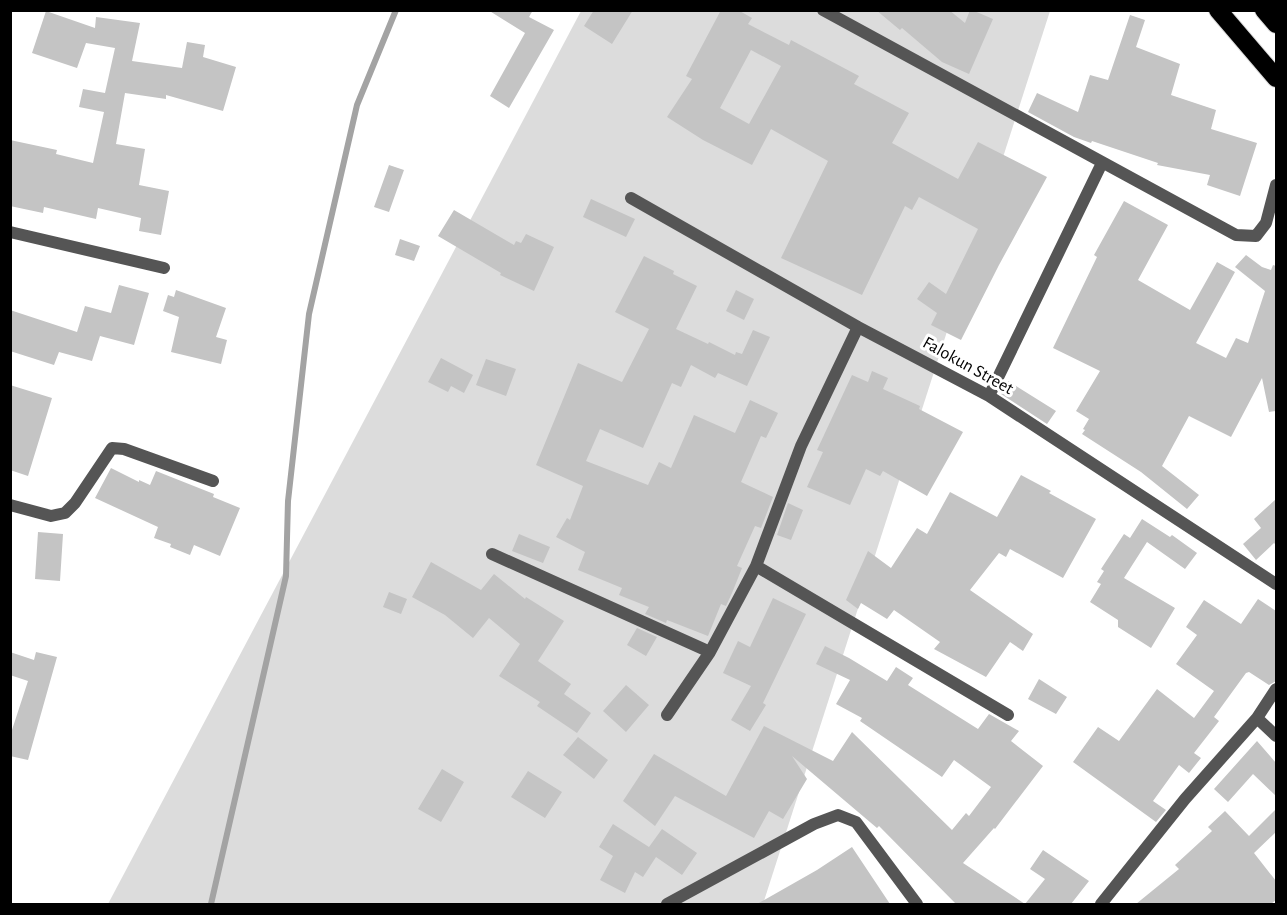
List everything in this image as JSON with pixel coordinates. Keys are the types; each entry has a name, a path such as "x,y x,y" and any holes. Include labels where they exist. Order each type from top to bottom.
{"highway":[{"path":"1218,10 1276,78"},
{"path":"1264,10 1276,24"}],"street":[{"path":"823,10 1236,235 1256,236 1266,223 1276,185"},
{"path":"989,396 1102,163"},
{"name":"Falokun Street","path":"632,198 858,327 989,396 1276,584"},
{"path":"10,232 164,268"},
{"path":"668,715 710,652 756,566 801,446 858,327"},
{"path":"10,506 51,516 65,513 75,503 112,448 124,449 213,481"},
{"path":"492,554 710,652"},
{"path":"756,566 1008,715"},
{"path":"1101,904 1185,798 1257,718 1276,689"},
{"path":"1257,718 1276,736"},
{"path":"667,904 814,824 838,815 856,822 917,904"}],"shaded area":[{"path":"581,11 1050,11 763,904 108,904"}],"building":[{"path":"488,10 533,10 529,17 554,30 509,108 490,96 525,33"},
{"path":"594,10 633,10 612,44 584,26"},
{"path":"721,10 738,10 752,18 748,24 789,45 791,40 859,76 854,84 909,113 892,143 958,179 978,142 1047,177 961,340 931,325 937,313 917,299 929,282 946,294 978,229 919,197 912,210 905,206 862,295 781,258 828,161 771,129 752,165 703,140 667,117 692,79 686,76","holes":["751,50 781,66 749,124 720,108"]},
{"path":"876,10 949,10 965,23 972,10 993,19 969,74 942,62 902,28 900,30"},
{"path":"46,11 95,28 96,17 140,23 132,61 182,68 187,42 205,45 203,57 236,67 223,111 166,95 166,99 125,93 116,144 145,149 139,185 169,191 161,235 139,231 141,218 98,208 96,219 44,207 43,213 10,206 10,140 57,150 56,154 93,163 104,112 79,107 83,89 105,93 115,48 86,43 77,68 32,53"},
{"path":"1130,15 1145,20 1136,47 1180,64 1171,95 1216,110 1211,129 1257,143 1240,196 1207,185 1210,175 1157,165 1158,163 1092,141 1091,143 1074,137 1028,112 1037,93 1078,112 1090,75 1108,80"},
{"path":"389,165 404,170 389,212 374,207"},
{"path":"591,199 635,219 626,237 583,217"},
{"path":"1124,201 1168,225 1138,280 1190,310 1217,262 1235,272 1196,343 1226,358 1236,338 1248,343 1265,291 1235,267 1246,255 1262,267 1271,270 1273,265 1276,266 1276,411 1269,412 1262,378 1231,437 1189,416 1162,466 1199,495 1187,509 1141,472 1082,434 1089,419 1076,411 1100,371 1053,348 1097,257 1094,255"},
{"path":"454,210 514,245 516,241 521,243 526,234 554,247 534,291 500,275 501,273 438,236"},
{"path":"400,239 420,246 414,261 395,255"},
{"path":"644,256 697,286 676,329 735,355 736,352 742,354 753,330 770,337 747,386 718,373 715,378 691,365 681,387 672,383 643,448 600,429 586,461 648,485 659,462 671,468 694,415 735,433 750,400 778,413 766,438 761,436 741,482 773,497 761,528 755,526 737,566 742,568 732,593 726,606 721,604 708,636 645,614 649,607 619,595 622,588 578,570 585,552 556,537 567,518 570,520 583,486 536,465 578,363 622,382 649,329 615,312"},
{"path":"119,285 149,293 134,345 100,336 92,361 59,352 54,365 10,351 10,310 77,332 85,306 111,313"},
{"path":"176,290 226,308 216,337 227,340 221,364 171,352 179,317 163,311 168,295 174,297"},
{"path":"736,290 754,299 744,320 726,311"},
{"path":"441,358 473,375 464,393 451,386 448,392 428,382"},
{"path":"486,359 516,369 506,396 476,385"},
{"path":"872,371 888,378 883,389 920,406 919,409 963,432 927,496 883,471 880,476 866,469 850,505 807,487 823,452 817,450 852,375 868,382"},
{"path":"1008,381 1056,411 1047,424 1001,394"},
{"path":"10,385 52,398 28,476 10,470"},
{"path":"111,468 150,485 156,471 214,494 213,497 240,508 220,556 194,545 190,555 170,547 171,544 154,538 158,527 95,498"},
{"path":"1021,475 1096,519 1063,578 1010,549 1006,557 999,553 970,590 1033,634 1023,651 1010,642 986,677 934,649 940,642 894,610 887,619 861,603 858,609 846,600 868,551 891,568 917,528 927,534 950,492 997,517"},
{"path":"1276,499 1276,545 1274,543 1256,560 1243,544 1261,528 1254,519"},
{"path":"788,503 803,510 791,540 777,535"},
{"path":"1142,519 1170,537 1172,535 1197,553 1185,569 1147,542 1124,578 1175,608 1151,648 1118,627 1118,620 1090,602 1101,584 1097,582 1104,571 1101,569 1124,534 1130,538"},
{"path":"38,532 63,534 60,581 35,579"},
{"path":"519,534 550,547 543,563 512,551"},
{"path":"431,562 481,590 494,574 525,599 526,597 564,621 538,661 571,684 564,694 591,713 577,733 537,706 540,702 499,676 520,644 489,618 473,638 445,615 412,597"},
{"path":"389,592 407,599 401,614 383,607"},
{"path":"773,598 806,614 763,703 766,705 750,731 731,720 751,686 723,673 738,641 750,647"},
{"path":"1258,599 1276,611 1276,681 1269,685 1249,672 1246,673 1214,717 1219,721 1194,753 1201,758 1189,773 1179,765 1153,801 1166,810 1156,822 1073,762 1098,727 1119,741 1157,689 1194,718 1214,691 1176,664 1197,635 1186,627 1204,600 1241,624"},
{"path":"637,628 657,637 646,656 627,645"},
{"path":"825,646 887,681 896,667 913,678 908,685 978,729 989,714 1019,731 1011,741 1043,766 995,829 963,863 1025,904 956,904 879,826 877,828 792,756 807,779 783,819 769,811 754,838 675,796 655,826 623,801 654,754 726,796 764,726 833,761 852,732 952,830 966,813 969,816 991,787 954,760 942,777 860,721 862,718 836,704 850,680 816,664"},
{"path":"10,652 34,660 36,652 57,657 28,760 10,756 10,736 28,681 10,675"},
{"path":"1039,679 1067,697 1056,714 1028,699"},
{"path":"626,685 649,705 626,732 603,711"},
{"path":"578,737 608,760 594,779 563,755"},
{"path":"1257,741 1276,763 1276,796 1253,774 1228,802 1214,789"},
{"path":"442,769 464,782 441,822 418,809"},
{"path":"528,771 562,792 545,818 511,797"},
{"path":"1276,809 1276,832 1254,853 1276,881 1276,900 1271,904 1136,904 1179,869 1175,865 1212,831 1208,827 1225,811 1249,836"},
{"path":"613,824 649,847 662,829 697,853 682,875 656,857 643,877 635,872 625,893 600,880 613,856 599,847"},
{"path":"852,847 890,904 757,904 817,870"},
{"path":"1043,850 1089,881 1071,904 1025,904 1045,879 1030,869"}],"waterway":[{"path":"211,904 286,576 288,501 309,314 357,105 396,10"}]}
